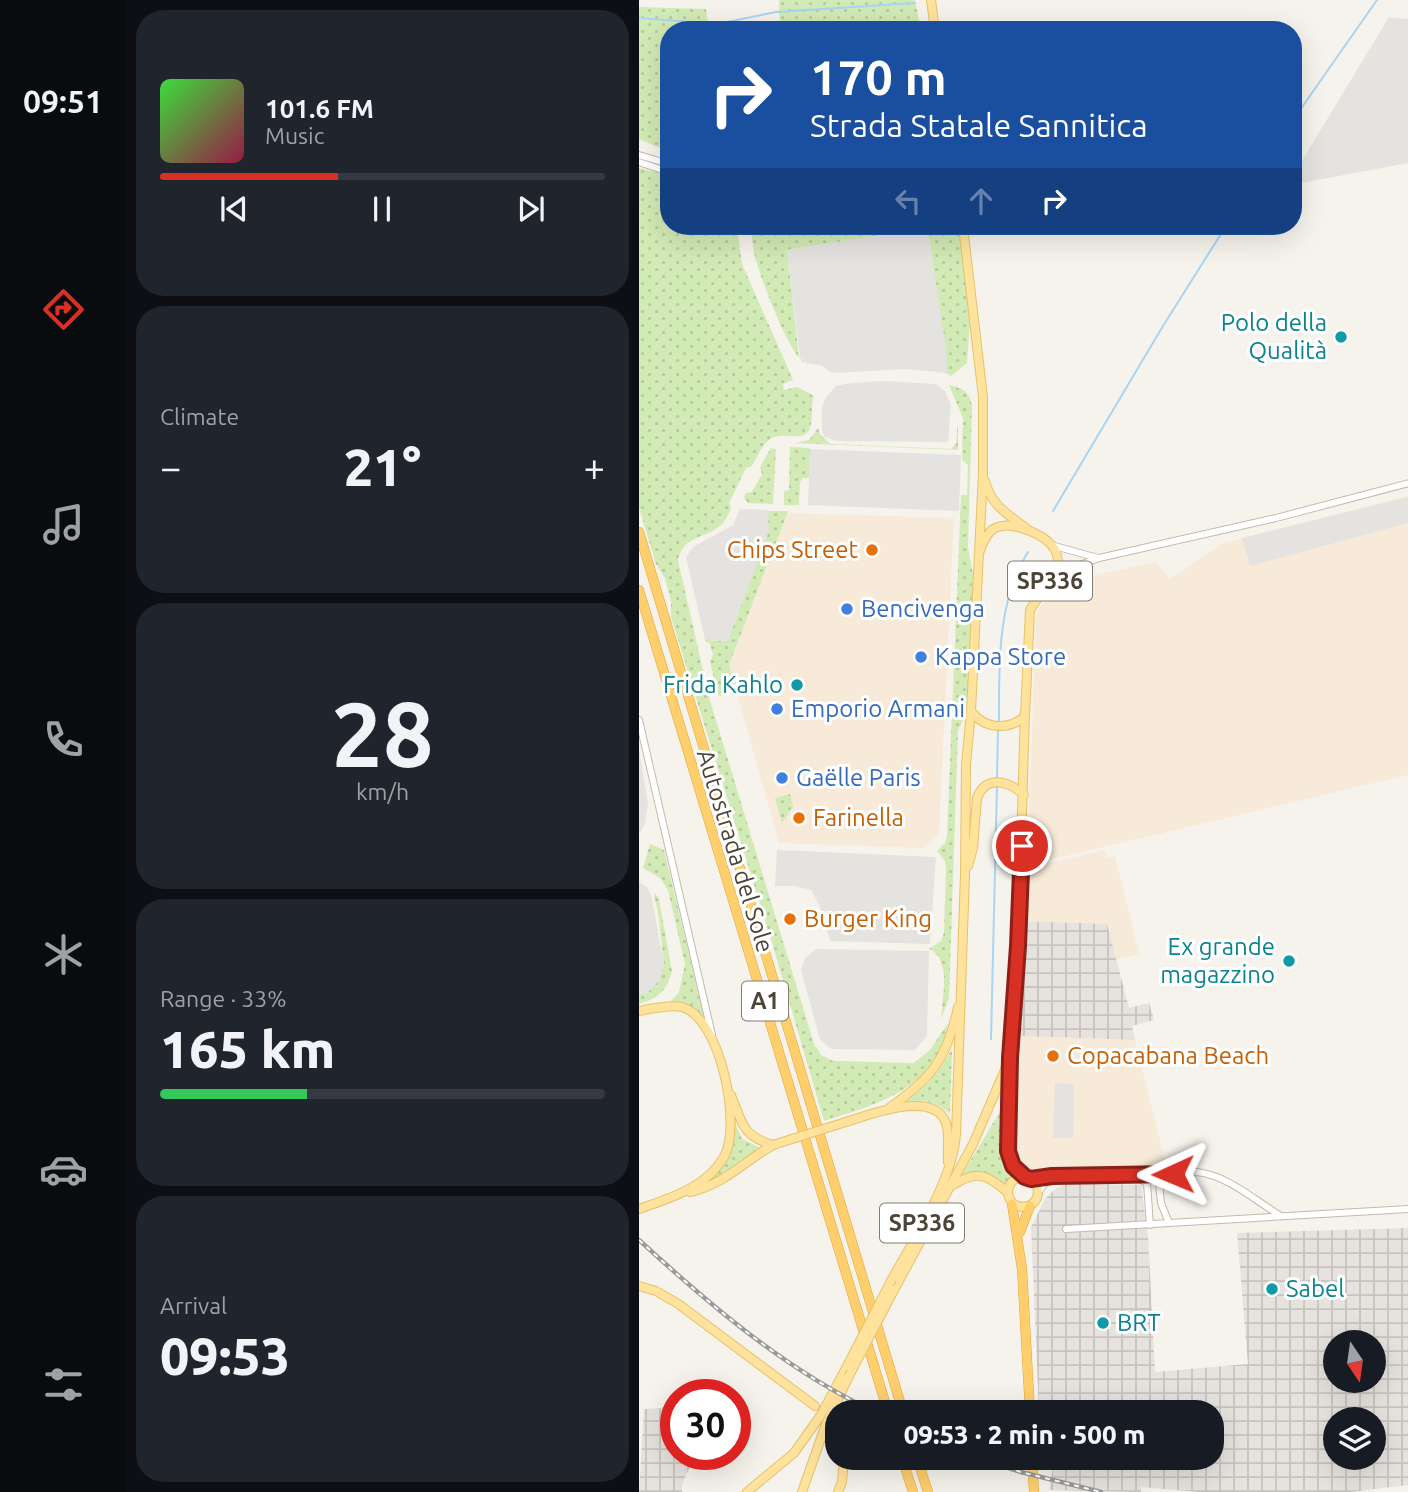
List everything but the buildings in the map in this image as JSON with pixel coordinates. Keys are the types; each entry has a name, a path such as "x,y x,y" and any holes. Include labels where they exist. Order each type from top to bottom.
{"highway":[{"name":"Autostrada del Sole","path":"639,532 899,1400"},
{"name":"Autostrada del Sole","path":"639,590 884,1400"},
{"path":"1012,1203 1019,1237 1029,1400"},
{"path":"1019,1237 1030,1206"},
{"path":"906,1470 913,1492"},
{"path":"921,1470 928,1492"},
{"path":"1033,1470 1034,1491"}],"main road":[{"path":"931,0 934,21"},
{"name":"SP336","path":"964,235 983,397 983,474 977,563"},
{"path":"983,474 991,499 1002,511 1028,530"},
{"name":"SP336","path":"802,1492 826,1424 848,1376 950,1186 991,1104 1010,1058 1018,946 1030,610 1058,567 1056,553 1051,545 1028,530 1007,526 995,528 986,537 977,563"},
{"path":"977,563 971,712 977,720 990,726 1015,724 1025,713"},
{"name":"SP336","path":"747,1492 794,1453 821,1415 940,1187 954,1151 965,875 966,765 971,712"},
{"path":"965,875 973,848 980,790 988,783 998,782 1017,788 1024,795"},
{"name":"SP336","path":"886,1110 924,1081 939,1062 949,1041 960,992"},
{"path":"639,1011 681,1007 698,1017 714,1044 744,1128 758,1140 773,1144"},
{"path":"950,1186 964,1178 983,1175 1008,1192 1012,1203 1021,1207 1034,1203 1038,1193 1036,1185 1013,1166 1008,1151 1010,1058"},
{"path":"687,1192 703,1180 725,1156 731,1123 727,1086"},
{"name":"SP336","path":"773,1144 886,1110 923,1106 934,1110 944,1119 947,1127 948,1164"},
{"path":"639,1211 687,1192 709,1188 773,1144"},
{"path":"1008,1192 1013,1181 1028,1178"},
{"path":"639,1286 656,1291 677,1303 815,1406"},
{"path":"838,1492 843,1470"}],"street":[{"path":"639,155 660,161"},
{"path":"639,162 660,169"},
{"path":"1050,581 1071,568 1099,558 1276,518 1408,483"},
{"path":"1051,545 1099,558"},
{"path":"639,720 714,1044"},
{"path":"1169,1223 1161,1203 1159,1183 1173,1174"},
{"path":"1028,1178 1212,1174 1282,1217"},
{"path":"1127,1175 1147,1183 1150,1225"},
{"path":"1038,1193 1044,1184 1052,1180 1070,1177"},
{"path":"1066,1229 1408,1209"}],"shaded area":[{"path":"1389,17 1408,19 1408,163 1302,183 1302,161"},
{"path":"882,235 929,235 946,349 947,373 905,369 836,373 821,365 806,363 800,357 787,250"},
{"path":"883,381 936,384 945,391 951,405 948,442 838,441 825,437 822,432 822,407 826,397 836,386"},
{"path":"810,449 961,455 959,511 808,505"},
{"path":"1408,496 1408,775 1027,865 1036,620 1038,610 1063,582 1156,562 1170,579 1221,544"},
{"path":"1408,497 1408,523 1250,566 1242,538"},
{"path":"740,509 768,510 769,531 728,641 705,640 686,557 693,547 733,525"},
{"path":"787,513 954,518 939,833 923,848 779,843 729,665"},
{"path":"639,750 648,803 645,824 639,834"},
{"path":"777,850 936,857 930,944 830,941 820,907 811,890 795,886 775,886"},
{"path":"1105,850 1107,858 1115,856 1139,954 1116,960 1107,924 1023,921 1027,868"},
{"path":"639,882 647,887 651,894 664,964 659,981 647,993 639,994"},
{"path":"1023,921 1107,924 1129,1008 1149,1003 1154,1020 1132,1026 1135,1040 1021,1036"},
{"path":"816,949 929,951 927,1036 915,1050 831,1049 820,1040 801,970 805,958"},
{"path":"1021,1036 1135,1040 1167,1169 1126,1172 1036,1171 1027,1167 1019,1159 1015,1149"},
{"path":"1055,1083 1074,1084 1073,1138 1053,1138"},
{"path":"1068,1183 1141,1185 1148,1236 1155,1372 1248,1364 1237,1233 1408,1228 1408,1485 1350,1492 1200,1492 1141,1487 1141,1492 1049,1490 1052,1470 1224,1470 1224,1400 1038,1400 1031,1227 1045,1199 1055,1189"},
{"path":"660,1408 660,1470 689,1470 682,1484 682,1492 639,1492 644,1409"}],"green space":[{"path":"779,0 915,0 919,21 780,21"},
{"path":"639,7 706,9 708,21 660,21 660,148 639,139"},
{"path":"639,168 660,173 660,235 738,235 742,264 793,380 783,384 784,390 797,387 814,396 812,417 806,434 772,438 752,466 746,468 729,503 731,509 723,522 716,529 685,546 678,560 709,697 814,1044 821,1055 833,1061 914,1063 930,1050 948,1023 941,1046 918,1079 884,1100 865,1108 824,1121 671,617 671,602 665,578 656,564 639,508"},
{"path":"752,235 882,235 787,250 799,357 805,363 798,357 783,330 754,253"},
{"path":"929,235 960,235 970,321 967,363 951,376 946,373"},
{"path":"949,385 964,391 972,405 968,547 973,575 967,713 958,730 949,998 941,1019 943,970 941,961 929,949 941,941 944,933 946,867 937,851 945,843 947,836 961,495 967,495 968,465 962,460 963,418"},
{"path":"958,422 958,450 795,443 809,440 818,428 830,444 951,449 956,443"},
{"path":"790,447 810,448 809,478 803,478 800,482 799,505 784,505 784,491 789,490"},
{"path":"771,448 776,449 773,504 748,503 744,497 746,493 752,492 762,474 760,467"},
{"path":"768,511 788,511 729,665 737,695 732,696 729,687 722,689 724,696 718,695 710,662 713,655 710,644 705,640 728,641"},
{"path":"790,794 793,807 782,823 775,798"},
{"path":"650,844 664,850 707,1029 700,1018 667,1005 679,992 685,964 668,890 660,878 643,868"},
{"path":"655,893 659,899 672,971 661,993 639,1004 639,994 647,993 664,964"},
{"path":"952,1049 950,1114 929,1102 905,1102 932,1078"},
{"path":"1005,1103 1003,1150 1014,1175 1005,1184 985,1173 962,1175"},
{"path":"731,1112 742,1139 761,1148 727,1173 704,1185 724,1164"}],"waterway":[{"path":"1302,107 1377,0"},
{"path":"732,21 776,12 915,3"},
{"path":"639,18 678,21"},
{"path":"1053,511 1220,235"},
{"path":"999,721 1000,656 1005,612 1010,591 1028,552"},
{"path":"997,778 998,730"},
{"path":"991,1039 997,786"}],"railway":[{"path":"639,1240 694,1289 780,1357 852,1400"},
{"path":"1015,1470 1101,1492"}],"place":[{"name":"Polo della Qualità","path":"1341,337"},
{"name":"Chips Street","path":"872,550"},
{"name":"Bencivenga","path":"847,609"},
{"name":"Kappa Store","path":"921,657"},
{"name":"Frida Kahlo","path":"797,685"},
{"name":"Emporio Armani","path":"777,709"},
{"name":"Gaëlle Paris","path":"782,778"},
{"name":"Farinella","path":"799,818"},
{"name":"Burger King","path":"790,919"},
{"name":"Ex grande magazzino","path":"1289,961"},
{"name":"Copacabana Beach","path":"1053,1056"},
{"name":"Sabel","path":"1272,1289"},
{"name":"BRT","path":"1103,1323"}],"route":[{"path":"1022,846 1010,1058 1008,1151 1013,1166 1031,1179 1052,1176 1173,1174"}]}
